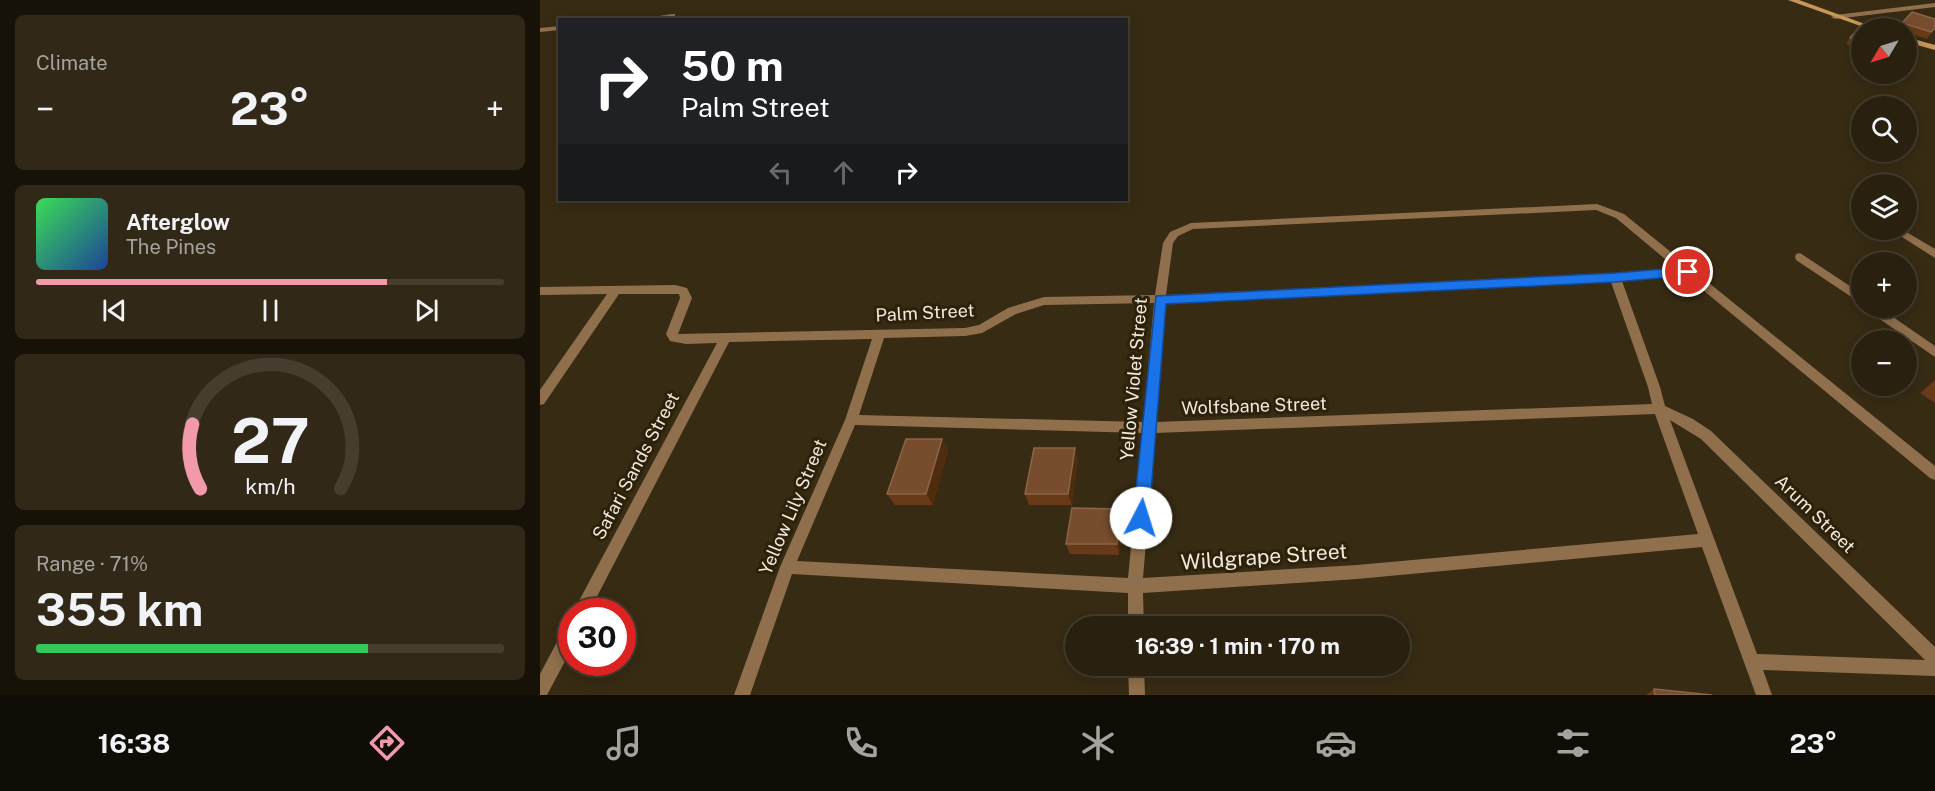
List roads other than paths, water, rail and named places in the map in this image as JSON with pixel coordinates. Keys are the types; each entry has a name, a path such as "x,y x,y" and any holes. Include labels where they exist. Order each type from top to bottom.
{"main road":[{"path":"1792,0 1851,22"},
{"path":"1917,42 1935,48"}],"street":[{"path":"1835,17 1935,5"},
{"path":"655,18 672,16"},
{"path":"540,30 558,28"},
{"name":"Yellow Violet Street","path":"1136,616 1135,586 1160,299 1168,243 1174,234 1191,226 1597,207 1620,216 1688,272"},
{"path":"1912,240 1935,254"},
{"path":"1800,257 1851,292"},
{"path":"1688,272 1935,474"},
{"name":"Palm Street","path":"540,291 675,289 683,291 686,298 672,334 674,338 725,338 965,332 982,329 1012,311 1044,301 1160,299 1615,278 1688,272"},
{"path":"1615,278 1654,387 1659,409 1764,695"},
{"path":"540,400 616,290"},
{"path":"1886,318 1935,352"},
{"name":"Yellow Lily Street","path":"742,695 787,567 851,420 880,334"},
{"name":"Safari Sands Street","path":"588,598 725,338"},
{"name":"Wolfsbane Street","path":"851,420 1149,428 1659,409"},
{"name":"Arum Street","path":"1659,409 1706,435 1935,658"},
{"name":"Wildgrape Street","path":"787,567 1135,586 1357,572 1707,540"},
{"path":"540,691 558,657"},
{"path":"1753,662 1935,668"},
{"path":"1136,676 1137,695"}]}
